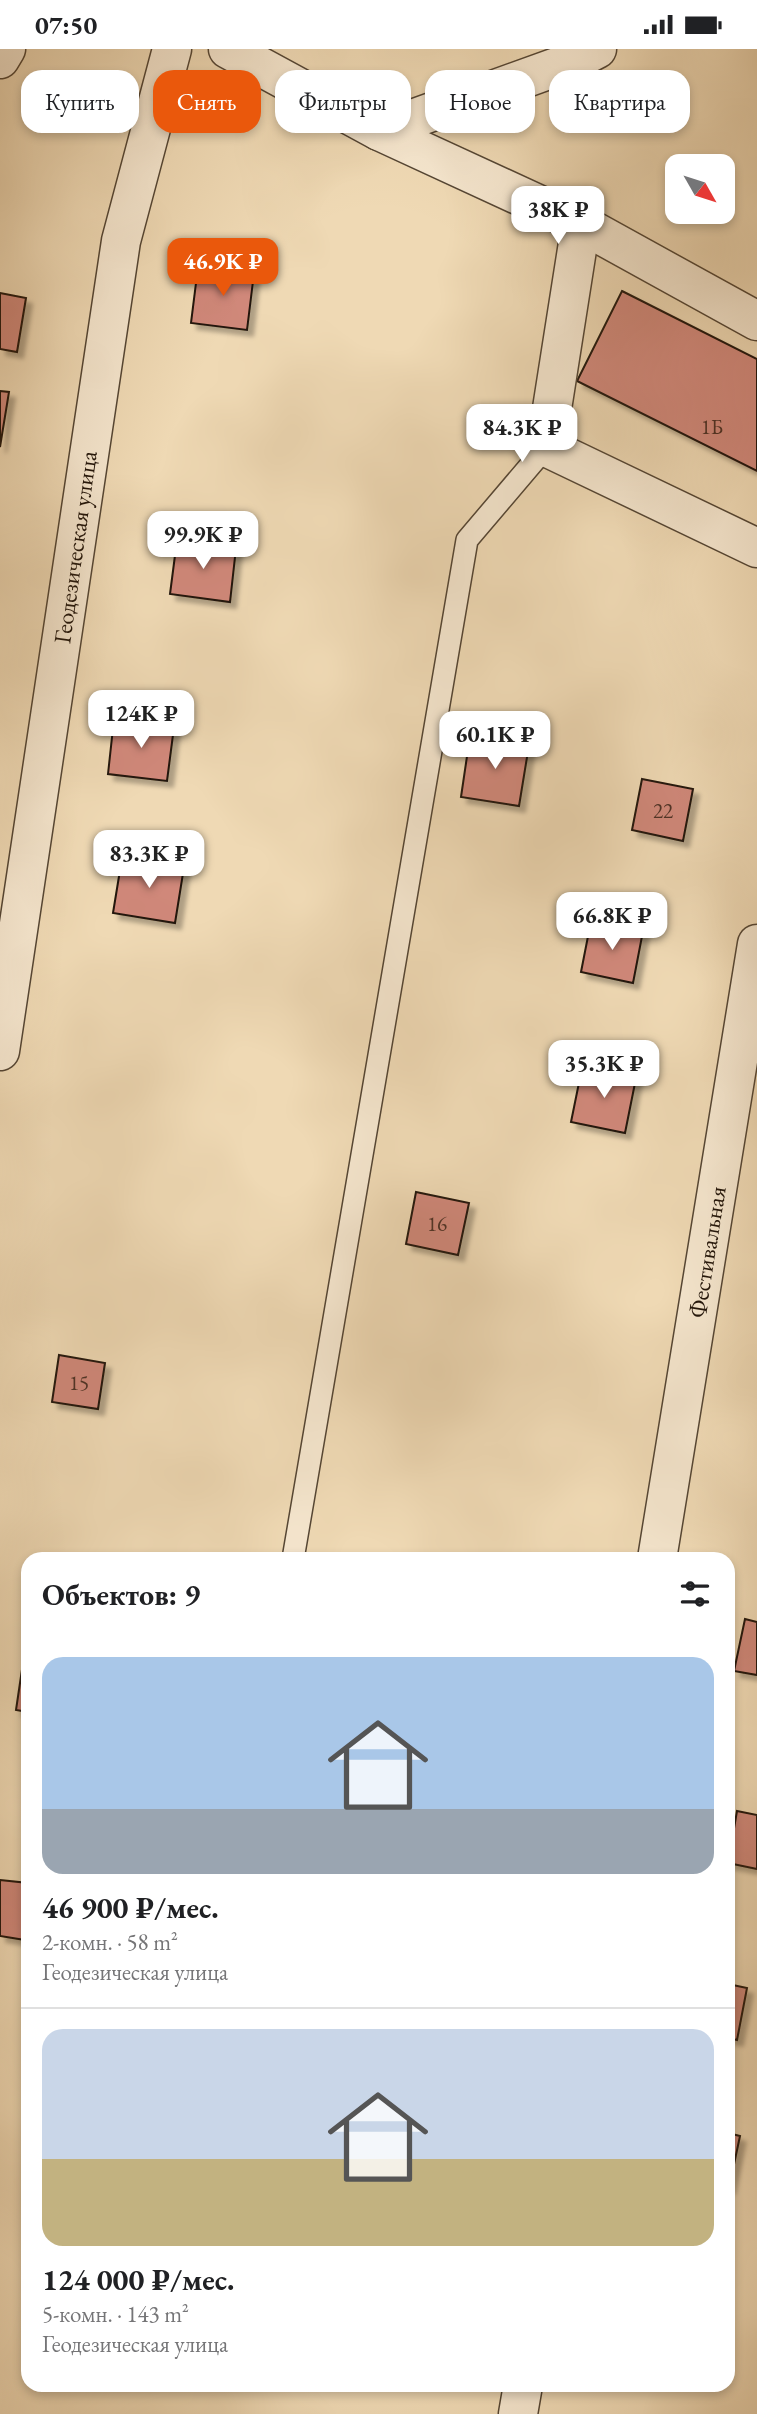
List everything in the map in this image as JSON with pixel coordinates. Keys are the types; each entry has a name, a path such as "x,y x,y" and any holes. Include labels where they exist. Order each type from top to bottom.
{"street":[{"path":"0,59 6,49"},
{"name":"Геодезическая улица","path":"0,1051 121,241 172,49"},
{"path":"228,49 275,75"},
{"path":"411,119 585,53"},
{"path":"383,133 581,224 757,321"},
{"path":"581,224 546,447 757,548"},
{"name":"Фестивальная","path":"658,1552 757,944"},
{"path":"518,2414 522,2392"}],"lane":[{"path":"294,1552 467,540 546,447"}],"building":[{"path":"198,267 254,273 247,330 191,323"},
{"path":"622,291 757,359 757,471 577,381"},
{"path":"0,293 26,298 17,352 0,349"},
{"path":"0,391 9,392 0,447"},
{"path":"177,540 236,548 230,602 170,594"},
{"path":"114,719 174,727 167,781 108,774"},
{"path":"470,736 529,745 519,806 461,797"},
{"path":"642,779 693,789 683,841 632,830"},
{"path":"122,858 184,867 175,923 113,913"},
{"path":"591,921 643,931 633,983 581,972"},
{"path":"582,1068 636,1078 625,1133 571,1122"},
{"path":"416,1192 469,1203 458,1255 406,1244"},
{"path":"59,1355 105,1363 98,1409 52,1402"},
{"path":"745,1619 757,1622 757,1675 735,1671"},
{"path":"21,1676 21,1711 16,1710"},
{"path":"737,1811 757,1815 757,1869 735,1864"},
{"path":"0,1880 21,1882 21,1939 0,1936"},
{"path":"735,1985 747,1988 735,2040"},
{"path":"735,2135 740,2136 735,2160"}]}
